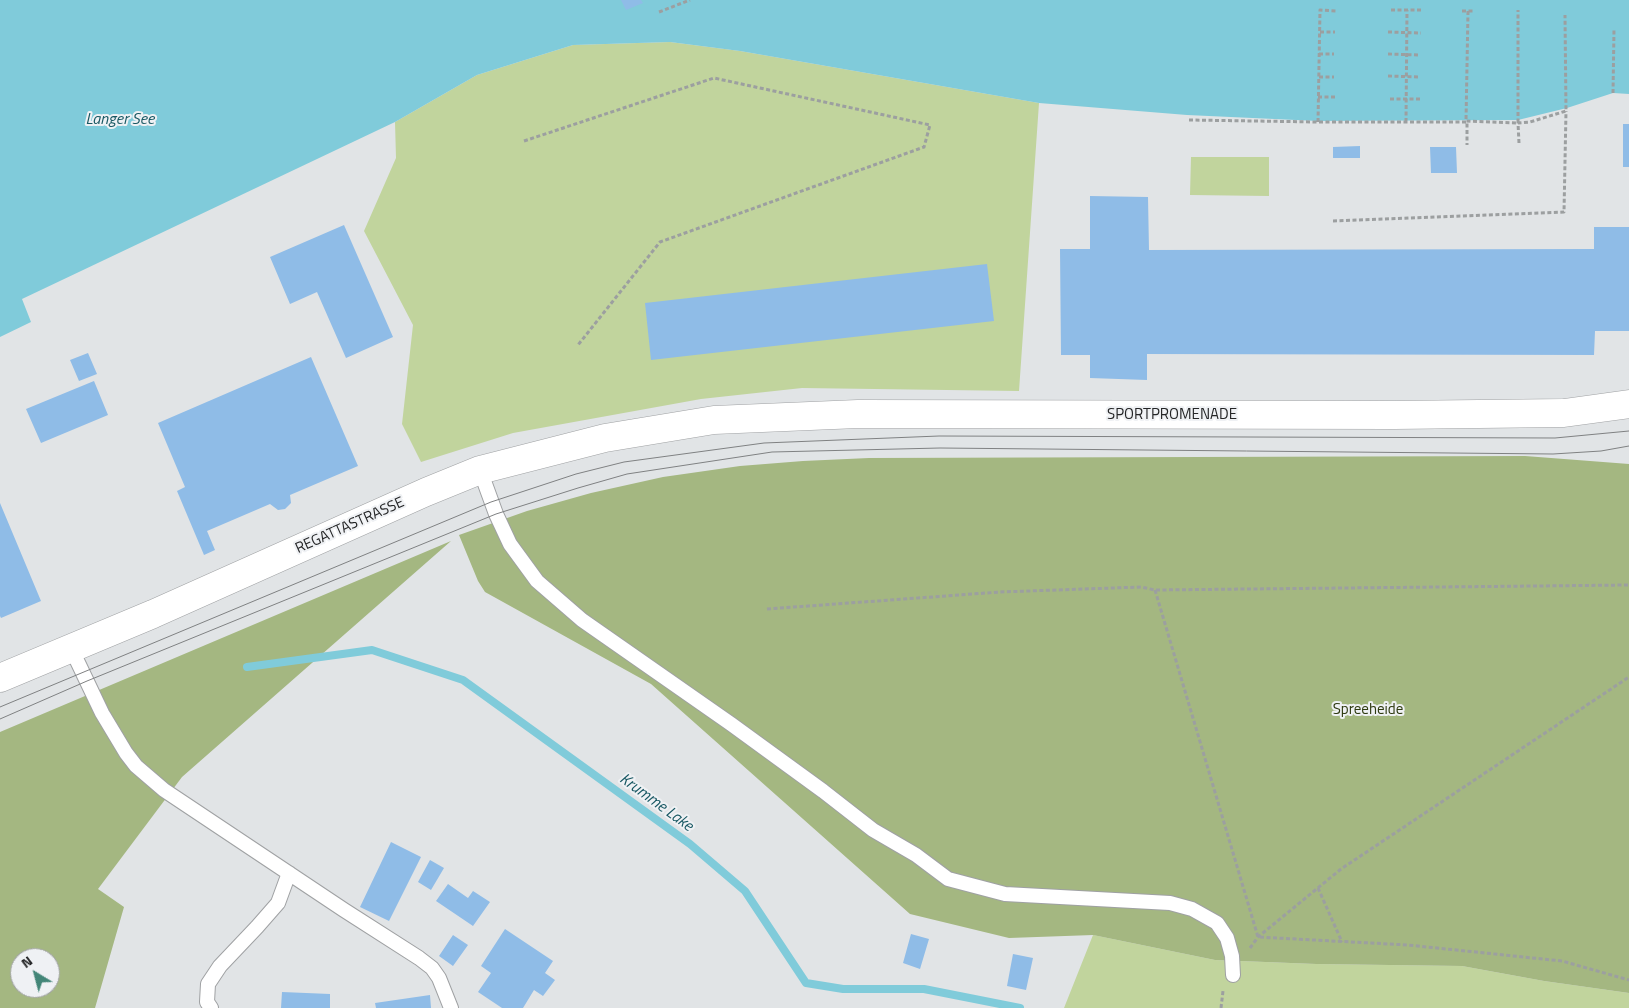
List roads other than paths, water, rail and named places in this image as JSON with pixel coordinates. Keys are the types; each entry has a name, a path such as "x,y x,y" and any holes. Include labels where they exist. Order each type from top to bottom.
{"street":[{"name":"SPORTPROMENADE","path":"714,420 858,414 1394,415 1564,413 1629,404"},
{"name":"REGATTASTRASSE","path":"0,678 154,614 426,492 480,470 605,438 714,420"}],"lane":[{"path":"480,470 510,544 537,581 582,620 739,730 873,830 916,855 948,879 1004,894 1170,903 1192,909 1217,923 1227,938 1232,956 1232,975"},
{"path":"71,648 102,713 136,766 164,790 432,968 439,978 451,1008"},
{"path":"211,1008 207,1002 208,984 220,966 258,927 278,903 289,873"}],"water":[{"name":"Langer See","path":"0,0 1629,0 1629,94 1613,93 1567,108 1518,120 1318,121 1187,115 1039,103 740,51 670,42 573,45 477,75 395,122 22,299 31,322 0,337"}],"waterway":[{"name":"Krumme Lake","path":"247,667 372,650 463,680 690,844 745,891 806,983 843,989 924,989 1020,1008"}],"tram line":[{"path":"0,707 491,502 576,474 624,462 764,443 939,436 1555,438 1629,431"},
{"path":"0,719 87,681 496,514 627,474 772,452 940,448 1553,454 1601,451 1629,446"}],"park label":[{"name":"Spreeheide","path":"1368,710"}]}
